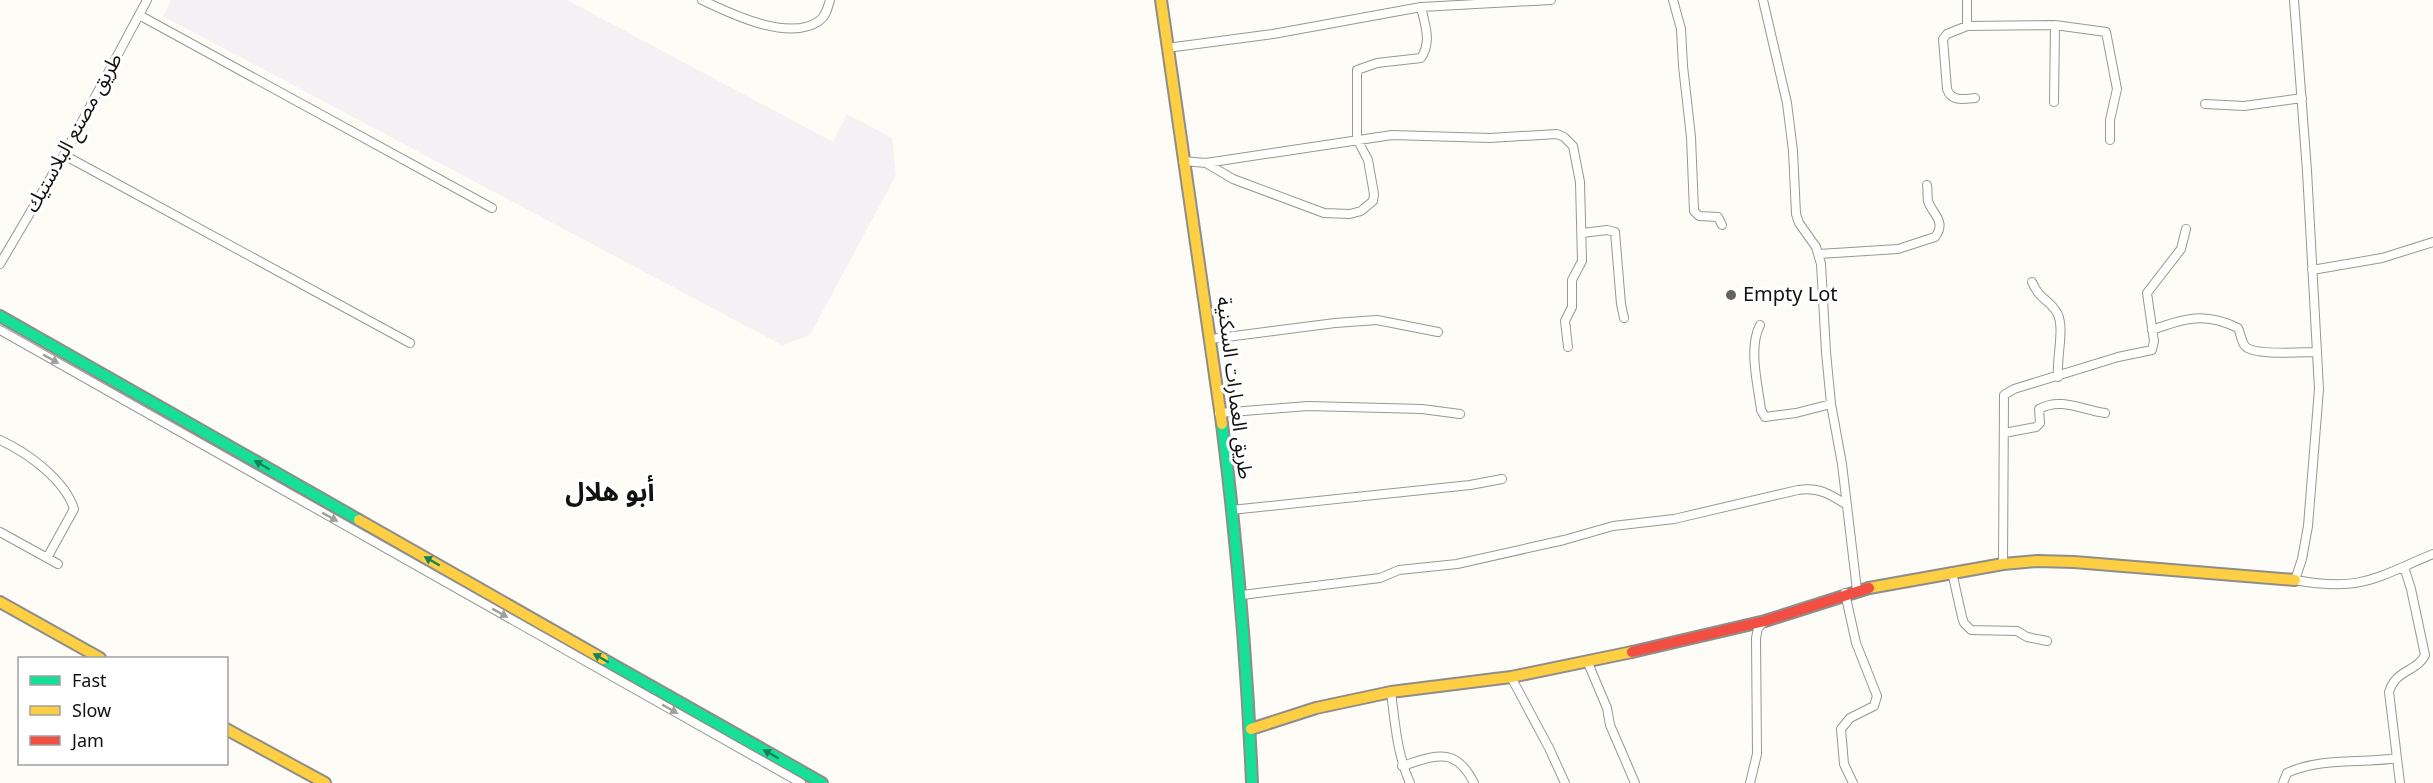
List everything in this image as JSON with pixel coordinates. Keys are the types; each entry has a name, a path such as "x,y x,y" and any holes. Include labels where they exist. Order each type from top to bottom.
{"street":[{"name":"طريق مصنع البلاستيك","path":"1,264 147,0"},
{"path":"702,0 732,14 789,28 820,20 830,0"},
{"name":"طريق العمارات السكنية","path":"1161,0 1211,339 1242,595 1251,729 1252,783"},
{"path":"1167,48 1273,34 1421,8 1551,0"},
{"path":"1673,0 1681,29 1691,137 1694,211 1698,216 1718,217 1722,225"},
{"path":"1764,0 1787,103 1793,151 1796,214 1799,223 1819,254 1821,264 1831,404 1847,505 1856,643 1877,696 1874,706 1850,718 1843,725 1843,760 1853,783"},
{"path":"1966,26 1967,0"},
{"path":"2294,0 2312,270 2318,421 2305,544 2295,580"},
{"path":"1206,163 1233,179 1333,215 1350,214 1365,209 1374,198 1368,160 1357,139 1357,70 1377,63 1421,58 1427,49 1428,37 1421,8"},
{"path":"139,15 492,208"},
{"path":"2054,102 2055,25"},
{"path":"1975,98 1956,99 1950,96 1947,89 1943,39 1947,34 1966,26 2055,25 2101,30 2108,35 2117,89 2110,120 2110,140"},
{"path":"2205,104 2244,106 2302,98"},
{"path":"1183,161 1206,163 1392,135 1490,138 1557,134 1564,137 1573,146 1576,158 1580,182 1582,233 1581,261 1572,280 1573,302 1565,321 1568,347"},
{"path":"63,155 410,343"},
{"path":"1819,254 1898,249 1935,237 1939,232 1939,221 1936,212 1928,202 1927,185"},
{"path":"2003,564 2004,395 2014,389 2118,357 2149,352 2154,346 2147,293 2181,249 2186,229"},
{"path":"1582,233 1607,230 1615,232 1624,318"},
{"path":"2312,270 2382,258 2433,242"},
{"path":"2032,282 2039,296 2056,310 2061,324 2057,359 2058,377"},
{"path":"0,316 822,783"},
{"path":"2152,330 2181,320 2201,317 2238,328 2243,344 2250,350 2316,352"},
{"path":"1211,339 1377,320 1438,332"},
{"path":"1760,325 1754,336 1754,349 1761,410 1765,417 1796,413 1831,404"},
{"path":"0,330 801,783"},
{"path":"2004,432 2036,428 2040,423 2039,409 2044,407 2067,404 2104,413"},
{"path":"1219,413 1308,406 1422,409 1460,414"},
{"path":"0,440 47,471 70,498 74,509 48,558"},
{"path":"1231,510 1470,485 1502,479"},
{"path":"1242,595 1380,578 1399,570 1457,564 1564,540 1613,526 1674,519 1798,489 1814,488 1825,491 1847,505"},
{"path":"0,532 58,564"},
{"path":"1251,729 1316,708 1391,692 1511,677 1588,663 1765,621 1851,591 2003,564 2037,561 2074,562 2344,585 2380,578 2433,554"},
{"path":"2400,783 2389,692 2397,677 2423,660 2426,655 2404,567"},
{"path":"1952,572 1962,617 1971,630 2017,631 2027,637 2047,641"},
{"path":"0,602 98,657"},
{"path":"1750,783 1757,754 1756,638 1758,628 1765,621"},
{"path":"1588,663 1607,708 1610,725 1635,783"},
{"path":"1511,677 1565,783"},
{"path":"1391,692 1402,766 1410,783"},
{"path":"228,730 325,783"},
{"path":"1402,766 1432,756 1450,757 1462,763 1474,783"},
{"path":"2283,783 2288,773 2304,767 2323,763 2397,758"}],"shaded area":[{"path":"171,0 567,0 833,142 847,114 892,138 896,175 810,335 782,345 163,16"}],"traffic: fast":[{"path":"0,316 359,520"},
{"path":"1222,424 1241,603 1252,783"},
{"path":"603,659 822,783"}],"traffic: slow":[{"path":"1161,0 1222,424"},
{"path":"359,520 603,659"},
{"path":"1869,588 2003,564 2037,561 2295,580"},
{"path":"0,602 98,657"},
{"path":"1251,729 1316,708 1391,692 1511,677 1632,652"},
{"path":"228,730 325,783"}],"traffic: jam":[{"path":"1632,652 1765,621 1869,588"}],"place":[{"name":"Empty Lot","path":"1731,295"}],"district":[{"name":"أبو هلال","path":"610,492"}]}
